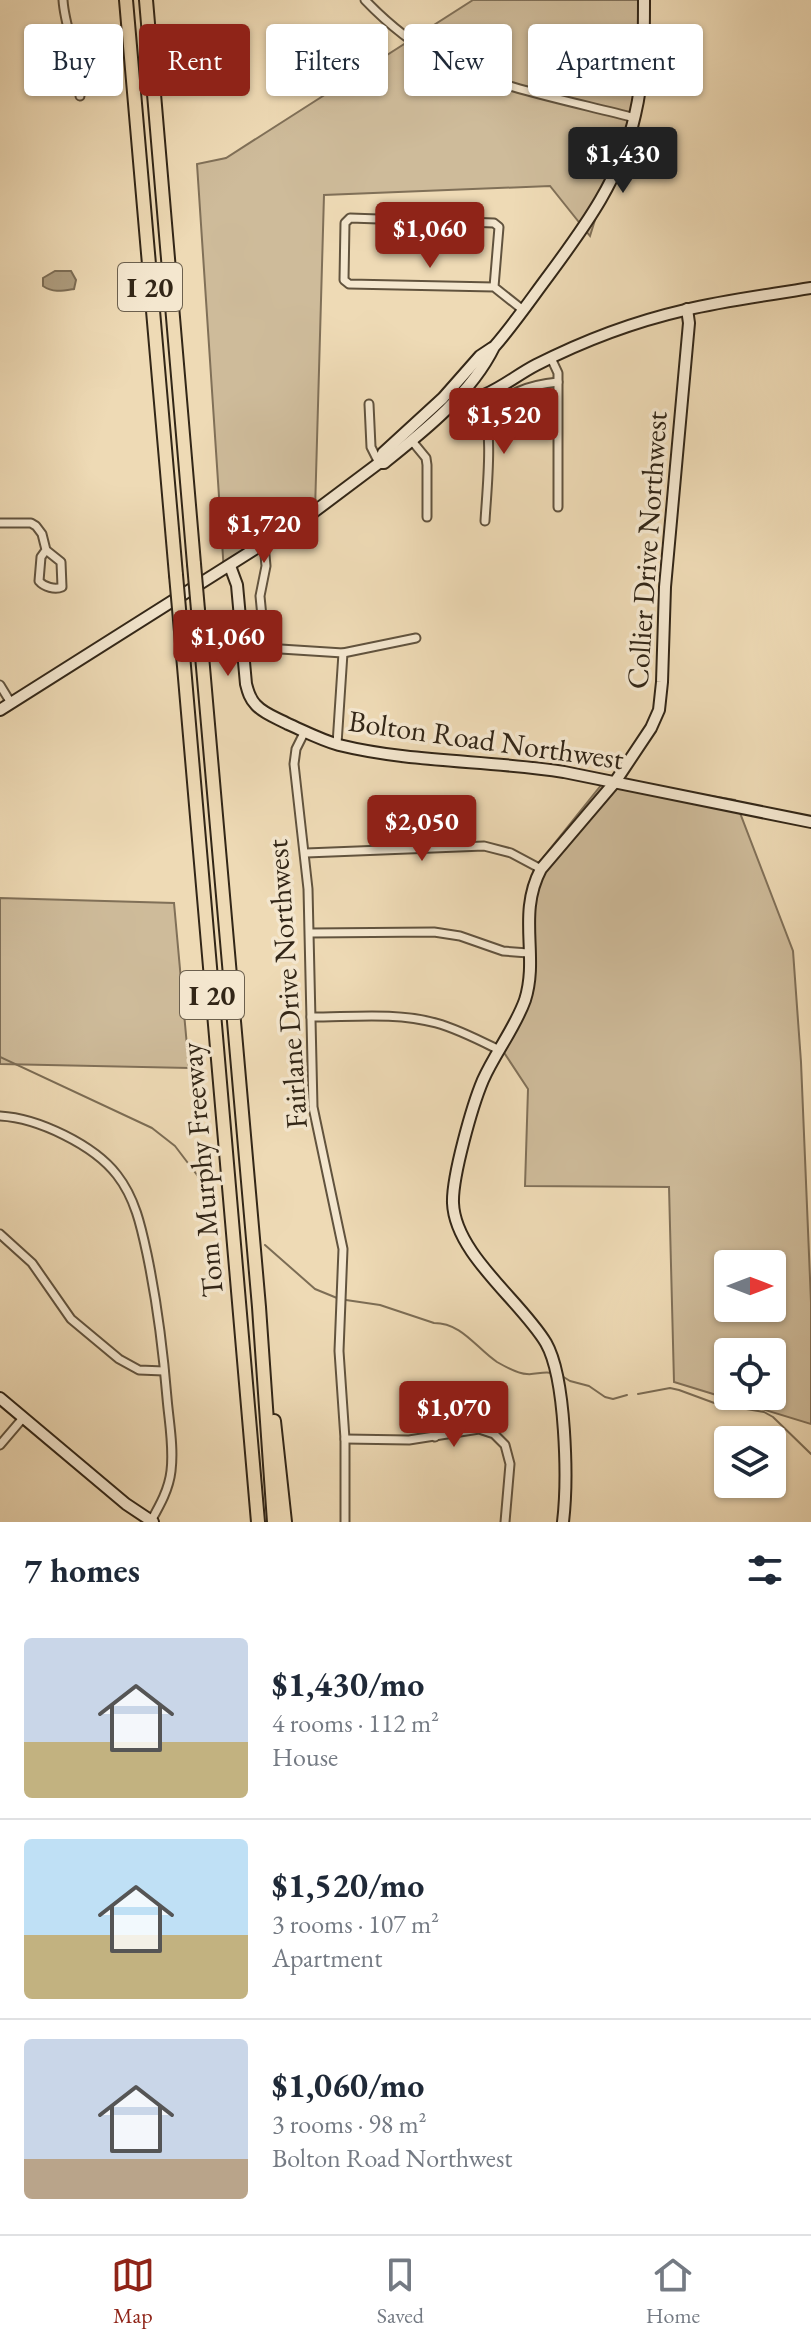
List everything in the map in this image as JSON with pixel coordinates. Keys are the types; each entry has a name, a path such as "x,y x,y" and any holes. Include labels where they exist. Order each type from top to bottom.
{"highway":[{"name":"Tom Murphy Freeway","path":"126,0 258,1522"},
{"name":"Tom Murphy Freeway","path":"146,0 259,1307 274,1522"},
{"path":"259,1307 285,1522"}],"main road":[{"path":"0,710 315,511 412,441 454,400 485,365 494,347 603,198 635,118 644,60 644,0"},
{"path":"454,400 481,398 551,358 628,326 687,309 811,288"},
{"name":"Collier Drive Northwest","path":"563,1522 565,1450 553,1358 538,1331 474,1255 453,1208 454,1187 474,1104 525,998 529,899 533,884 541,869 615,782 651,728 659,710 665,587 689,323 687,309"},
{"path":"379,463 383,453 443,398 480,356 494,347"},
{"name":"Bolton Road Northwest","path":"230,566 237,585 249,696 263,712 305,731 337,744 420,758 528,766 811,822"},
{"path":"0,1398 126,1504 152,1522"}],"street":[{"path":"63,0 66,24"},
{"path":"365,0 414,43 444,61 470,72 635,118"},
{"path":"494,287 499,227 494,223 350,218 345,223 344,280 349,284 494,287 523,310"},
{"path":"551,358 558,373 558,507"},
{"path":"486,415 503,398 524,388 558,382"},
{"path":"481,398 486,415 488,454 485,521"},
{"path":"369,404 371,447 379,463"},
{"path":"412,441 426,458 427,517"},
{"path":"0,523 36,525 46,550 63,566 62,587 39,581 41,557 46,550"},
{"path":"264,544 266,566 260,596 265,648 343,653 416,638"},
{"path":"337,744 343,653"},
{"path":"0,685 11,703"},
{"name":"Fairlane Drive Northwest","path":"305,731 296,749 294,764 306,853 313,1107 343,1249 339,1351 345,1439 345,1522"},
{"path":"306,853 484,846 511,853 541,869"},
{"path":"310,933 434,932 460,936 503,951 528,953"},
{"path":"311,1017 387,1016 418,1019 455,1029 499,1050"},
{"path":"0,1116 31,1123 74,1141 104,1161 118,1176 131,1198 157,1298 171,1468 166,1493 152,1522"},
{"path":"0,1234 32,1263 71,1319 119,1359 139,1370 164,1371"},
{"path":"427,1401 435,1437"},
{"path":"0,1445 23,1418"},
{"path":"345,1439 409,1440 479,1429 487,1431 500,1439 509,1455 505,1522"}],"shaded area":[{"path":"473,0 639,0 639,24 528,24 528,96 635,96 629,139 600,204 590,236 550,186 324,195 315,511 224,572 197,164 226,158 323,96 388,96 388,54 404,44 404,96 512,96 512,24 435,24"},
{"path":"55,271 71,271 76,280 74,289 54,291 43,286 43,278"},
{"path":"606,779 735,800 793,951 811,1302 811,1424 765,1410 786,1410 786,1338 714,1338 714,1394 674,1382 669,1187 525,1186 528,1089 499,1045 527,984 527,938 534,869"},
{"path":"0,898 174,903 189,1068 0,1064"}],"waterway":[{"path":"0,1057 152,1128 175,1146 210,1192"},
{"path":"265,1245 315,1289 337,1298"},
{"path":"346,1300 380,1305 453,1327 497,1362 524,1374 552,1373"},
{"path":"562,1376 589,1386 605,1397 613,1399 627,1395"},
{"path":"638,1394 670,1388 717,1404 764,1412 811,1454"}]}
